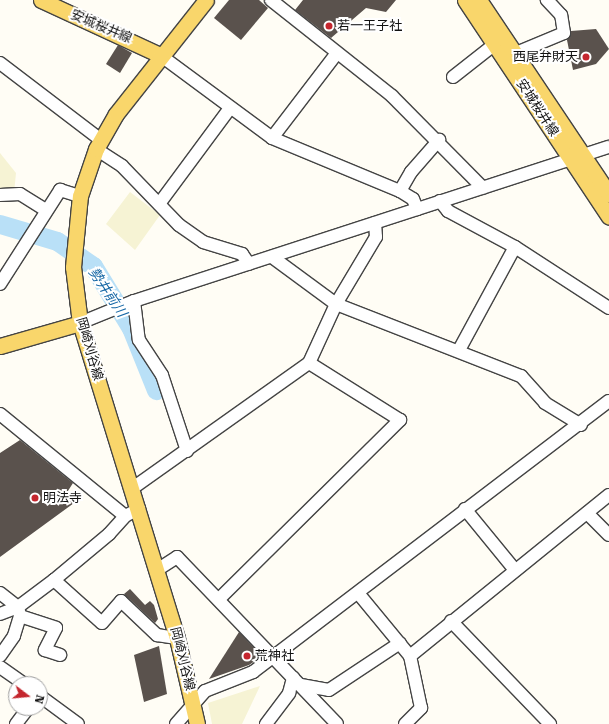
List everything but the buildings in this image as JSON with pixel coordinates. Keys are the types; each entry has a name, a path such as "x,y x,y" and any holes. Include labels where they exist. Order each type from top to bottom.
{"main road":[{"name":"岡崎刈谷線","path":"197,724 177,638 133,488 80,323 73,267 80,196 99,144 116,114 160,55 206,0"},
{"name":"安城桜井線","path":"465,0 494,44 578,157 609,194"},
{"name":"安城桜井線","path":"479,0 516,53 578,157 609,217"},
{"name":"安城桜井線","path":"44,1 160,55"},
{"path":"0,346 80,323"}],"street":[{"path":"271,0 392,96 439,140 483,188"},
{"path":"516,53 564,33 561,14 547,0"},
{"path":"453,77 494,44"},
{"path":"272,138 337,53"},
{"path":"160,55 272,138 400,191 413,199 417,208"},
{"path":"0,63 99,144 159,204 197,238 242,254 249,264"},
{"path":"159,204 230,108"},
{"path":"400,191 411,172 439,140"},
{"path":"80,323 134,301 609,147"},
{"path":"0,284 60,190 80,196"},
{"path":"0,195 20,194 46,210"},
{"path":"440,201 448,211 515,247 609,308"},
{"path":"133,488 309,363 336,304 376,236 375,223"},
{"path":"459,350 515,247"},
{"path":"272,257 336,304 459,350 521,376 545,403 581,425"},
{"path":"134,301 139,340 162,375 187,451"},
{"path":"219,599 400,420 309,363"},
{"path":"176,724 193,702 205,691 253,672 358,593 465,509 581,425 609,401"},
{"path":"0,414 125,516"},
{"path":"410,656 451,621 609,495"},
{"path":"0,614 19,611 109,534 125,516 139,509"},
{"path":"465,509 515,570"},
{"path":"587,513 609,535"},
{"path":"157,570 177,557 219,599 337,724"},
{"path":"54,580 102,623 121,601 157,635 177,638"},
{"path":"0,593 19,611 56,628 45,650 60,655"},
{"path":"358,593 410,656 421,708 405,724"},
{"path":"0,656 14,636 19,611"},
{"path":"451,621 550,724"},
{"path":"297,682 329,690 400,643"},
{"path":"0,667 13,676"},
{"path":"266,724 297,682"},
{"path":"48,702 78,724"}],"shaded area":[{"path":"0,153 16,173 14,193 0,192"},
{"path":"130,192 160,215 135,250 106,224"},
{"path":"260,686 242,724 212,724 208,703"}],"waterway":[{"name":"勢井前川","path":"0,224 57,241 93,266 131,328 156,390"}],"place":[{"name":"若一王子社","path":"329,26"},
{"name":"西尾弁財天","path":"586,57"},
{"name":"明法寺","path":"35,498"},
{"name":"荒神社","path":"247,656"}]}
